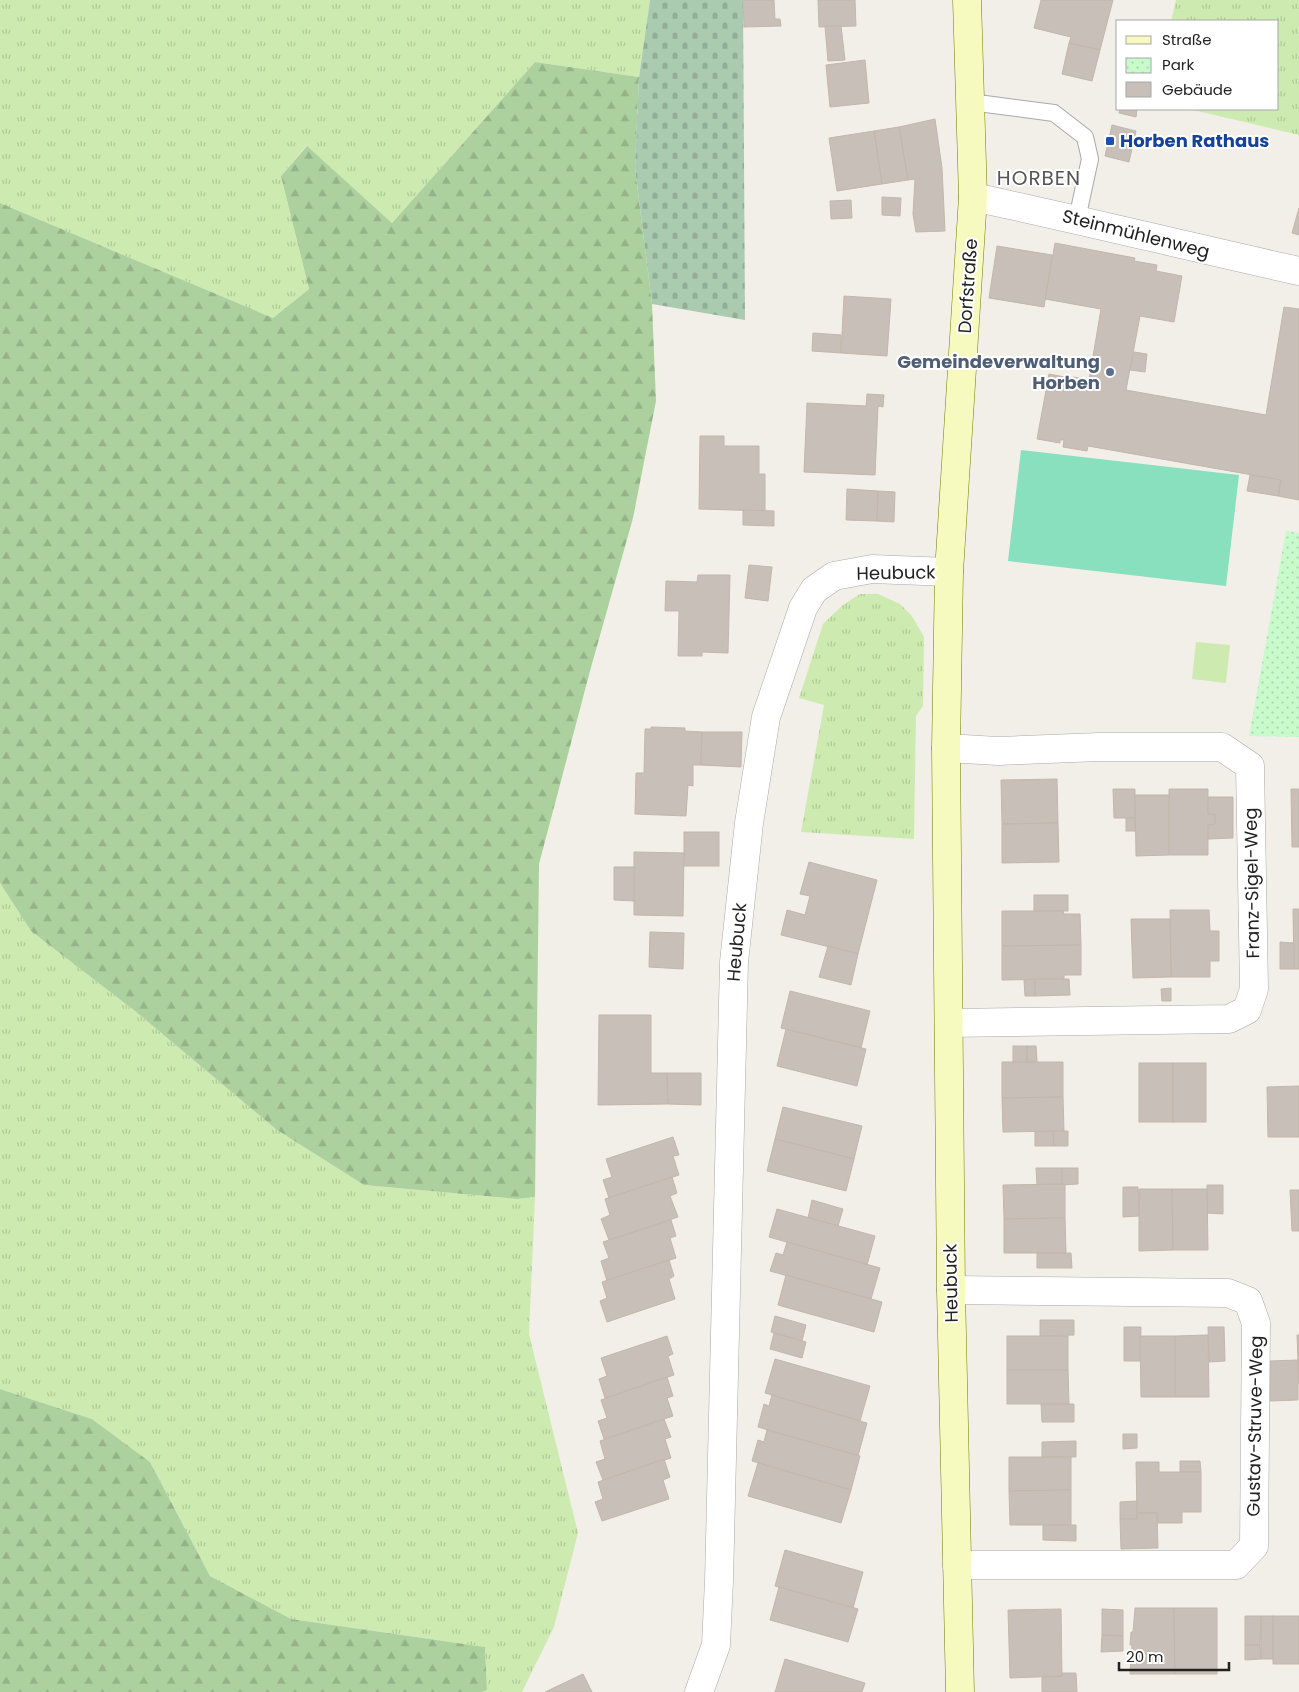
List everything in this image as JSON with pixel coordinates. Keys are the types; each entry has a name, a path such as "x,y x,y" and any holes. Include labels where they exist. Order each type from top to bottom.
{"street":[{"name":"Dorfstraße","path":"949,572 973,197 967,0"},
{"name":"Steinmühlenweg","path":"973,197 1077,219 1168,242 1299,271"},
{"name":"Heubuck","path":"699,1692 716,1645 734,962 749,823 766,716 803,608 814,590 834,576 872,569 949,572 946,748 951,1290 960,1692"},
{"name":"Franz-Sigel-Weg","path":"946,748 998,751 1099,747 1222,747 1250,766 1254,989 1247,1010 1228,1019 949,1023"},
{"name":"Gustav-Struve-Weg","path":"951,1290 1228,1293 1248,1301 1256,1323 1254,1546 1236,1565 957,1566"}],"lane":[{"path":"970,102 1054,113 1086,137 1090,159 1077,219"}],"green space":[{"path":"0,0 650,0 639,77 535,62 392,223 306,146 281,176 309,289 273,318 0,203"},
{"path":"650,0 743,0 745,320 652,304 635,168 639,77"},
{"path":"1176,0 1299,0 1299,135 1193,110 1279,110 1279,20 1171,20"},
{"path":"535,62 639,77 635,168 652,304 656,401 633,518 539,864 535,1197 517,1199 364,1185 277,1130 135,1011 31,931 0,883 0,203 273,318 309,289 281,176 307,146 392,223"},
{"path":"1021,450 1239,475 1226,586 1008,561"},
{"path":"1286,531 1299,533 1299,737 1249,736"},
{"path":"860,594 878,594 900,604 912,616 924,637 923,706 916,716 914,839 801,832 824,705 799,698 823,624 843,605"},
{"path":"1196,642 1230,645 1226,683 1192,679"},
{"path":"0,883 31,931 135,1011 277,1130 364,1185 517,1199 535,1197 529,1334 578,1533 554,1627 522,1692 482,1692 487,1690 485,1647 291,1619 210,1576 150,1462 92,1419 0,1389"},
{"path":"0,1389 92,1419 150,1462 210,1576 291,1619 485,1647 487,1690 482,1692 0,1692"}],"building":[{"path":"743,0 774,0 775,19 780,19 781,26 744,27"},
{"path":"818,0 855,0 856,26 819,27"},
{"path":"1041,0 1113,0 1100,50 1069,43 1071,37 1034,28"},
{"path":"825,26 841,26 845,60 828,61"},
{"path":"1069,43 1100,50 1092,81 1062,74"},
{"path":"865,60 869,103 830,107 826,65"},
{"path":"1120,110 1137,110 1136,117 1119,113"},
{"path":"935,119 942,168 945,231 916,232 913,214 915,179 908,180 899,127"},
{"path":"1112,125 1136,131 1129,162 1105,156"},
{"path":"899,127 908,180 882,184 874,131"},
{"path":"874,131 882,184 837,191 829,138"},
{"path":"882,197 901,198 900,216 882,215"},
{"path":"851,200 852,218 831,219 830,201"},
{"path":"1299,208 1299,235 1292,233"},
{"name":"Gemeindeverwaltung Horben","path":"1055,243 1135,258 1134,261 1157,265 1156,271 1182,276 1174,322 1140,316 1126,390 1266,415 1284,307 1299,309 1299,500 1278,496 1281,480 1088,446 1087,451 1063,447 1064,440 1060,440 1060,443 1037,439 1049,374 1070,378 1072,381 1073,377 1089,380 1101,309 1045,299"},
{"name":"Gemeindeverwaltung Horben","path":"997,246 1052,255 1044,307 989,298"},
{"path":"844,296 891,299 887,356 841,353"},
{"path":"813,333 841,335 841,353 812,351"},
{"path":"1134,352 1147,354 1145,372 1130,370"},
{"path":"867,394 884,395 883,407 878,406 875,475 804,472 807,403 866,406"},
{"path":"700,436 724,436 724,446 759,446 759,474 765,474 765,511 699,509"},
{"path":"1250,475 1281,480 1278,496 1247,491"},
{"path":"847,489 878,491 877,521 846,520"},
{"path":"878,491 895,492 894,522 877,521"},
{"path":"743,510 774,511 774,526 743,525"},
{"path":"749,565 772,567 768,601 745,598"},
{"path":"698,575 730,575 728,653 702,652 702,656 678,656 679,611 665,611 666,581 697,582"},
{"path":"651,727 685,728 685,731 702,732 701,765 693,765 693,786 688,785 686,816 635,814 636,773 644,773 645,729 651,729"},
{"path":"702,732 742,732 741,767 701,765"},
{"path":"1057,779 1058,823 1002,824 1001,780"},
{"path":"1113,789 1135,789 1135,818 1114,818"},
{"path":"1169,789 1208,789 1208,814 1215,814 1215,824 1208,825 1208,855 1169,855"},
{"path":"1291,789 1299,789 1299,847 1292,847"},
{"path":"1135,795 1169,795 1169,855 1136,856"},
{"path":"1208,797 1233,797 1233,838 1208,839 1208,825 1215,824 1215,814 1208,814"},
{"path":"1126,818 1135,818 1135,831 1126,831"},
{"path":"1058,823 1059,862 1002,863 1002,824"},
{"path":"684,832 719,832 719,866 684,866"},
{"path":"634,852 684,853 683,916 634,915"},
{"path":"809,862 877,880 858,954 781,935 787,910 805,915 810,896 800,894"},
{"path":"614,867 634,867 634,901 614,900"},
{"path":"1034,895 1068,895 1068,911 1034,911"},
{"path":"1293,909 1299,909 1299,969 1294,969"},
{"path":"1170,910 1209,910 1210,931 1219,931 1219,961 1210,961 1210,977 1171,977"},
{"path":"1002,911 1063,911 1064,914 1080,914 1081,945 1002,946"},
{"path":"1131,919 1170,919 1171,977 1133,978"},
{"path":"650,932 684,933 683,969 649,967"},
{"path":"1280,942 1294,943 1294,969 1280,969"},
{"path":"1081,945 1081,975 1064,975 1064,979 1002,980 1002,946"},
{"path":"828,946 858,954 851,985 819,977"},
{"path":"1035,979 1035,996 1025,996 1024,980"},
{"path":"1035,979 1069,979 1070,995 1035,996"},
{"path":"1171,988 1171,1001 1162,1001 1161,989"},
{"path":"790,991 870,1011 861,1048 781,1028"},
{"path":"599,1015 651,1015 651,1073 667,1073 668,1104 598,1105"},
{"path":"786,1029 866,1049 857,1086 777,1066"},
{"path":"1013,1046 1027,1046 1027,1062 1013,1062"},
{"path":"1027,1046 1036,1046 1037,1062 1027,1062"},
{"path":"1002,1062 1063,1062 1063,1097 1002,1098"},
{"path":"1139,1063 1173,1063 1173,1122 1139,1122"},
{"path":"1173,1063 1206,1063 1206,1122 1173,1122"},
{"path":"667,1073 701,1073 701,1105 668,1104"},
{"path":"1299,1086 1299,1137 1268,1137 1267,1087"},
{"path":"1063,1097 1064,1131 1003,1132 1002,1098"},
{"path":"783,1107 862,1126 854,1159 775,1139"},
{"path":"1053,1131 1054,1146 1035,1146 1035,1132"},
{"path":"1053,1131 1068,1131 1068,1146 1054,1146"},
{"path":"673,1137 679,1155 673,1156 679,1175 609,1198 603,1180 612,1177 606,1159"},
{"path":"775,1139 854,1159 846,1191 767,1171"},
{"path":"1036,1168 1062,1168 1062,1185 1037,1185"},
{"path":"1062,1168 1078,1168 1078,1184 1062,1185"},
{"path":"672,1177 677,1193 670,1196 678,1217 609,1240 601,1219 610,1215 605,1199"},
{"path":"1065,1184 1065,1218 1004,1219 1003,1185"},
{"path":"1207,1185 1223,1185 1223,1214 1207,1213"},
{"path":"1123,1187 1138,1187 1139,1216 1123,1217"},
{"path":"1139,1189 1172,1189 1173,1250 1139,1251"},
{"path":"1172,1189 1207,1189 1208,1250 1173,1250"},
{"path":"1290,1190 1299,1190 1299,1231 1292,1231"},
{"path":"812,1200 843,1209 838,1226 808,1218"},
{"path":"777,1209 875,1236 867,1265 769,1237"},
{"path":"1065,1218 1066,1253 1004,1253 1004,1219"},
{"path":"671,1220 676,1236 670,1238 676,1258 607,1281 601,1261 609,1258 603,1242"},
{"path":"787,1242 880,1268 871,1299 770,1271 776,1253 783,1255"},
{"path":"1037,1253 1071,1253 1072,1268 1037,1268"},
{"path":"669,1260 674,1276 669,1279 675,1299 607,1322 600,1301 607,1298 602,1282"},
{"path":"786,1275 882,1302 874,1332 778,1305"},
{"path":"775,1316 806,1325 802,1341 771,1332"},
{"path":"1040,1320 1074,1320 1074,1335 1040,1336"},
{"path":"1124,1327 1141,1327 1140,1361 1124,1361"},
{"path":"1208,1327 1224,1327 1225,1361 1209,1362"},
{"path":"774,1333 806,1342 802,1358 770,1349"},
{"path":"1208,1335 1209,1397 1175,1397 1175,1336"},
{"path":"1297,1335 1299,1335 1298,1384 1298,1360"},
{"path":"667,1336 673,1354 668,1356 674,1375 605,1398 599,1379 607,1376 601,1358"},
{"path":"1007,1336 1068,1336 1068,1370 1007,1370"},
{"path":"1140,1336 1175,1336 1175,1397 1141,1397"},
{"path":"775,1359 870,1386 860,1421 765,1393"},
{"path":"1298,1360 1298,1400 1270,1401 1270,1361"},
{"path":"1007,1370 1068,1370 1069,1404 1007,1404"},
{"path":"667,1377 673,1396 667,1398 673,1416 604,1439 598,1421 607,1418 601,1400"},
{"path":"772,1395 867,1423 858,1456 758,1427 764,1404 769,1406"},
{"path":"1041,1404 1074,1404 1074,1422 1042,1422"},
{"path":"664,1419 671,1437 665,1439 671,1458 603,1480 596,1462 605,1459 600,1441"},
{"path":"767,1430 860,1456 851,1490 752,1461 758,1440 764,1442"},
{"path":"1123,1434 1137,1434 1137,1448 1123,1449"},
{"path":"1076,1441 1076,1457 1042,1457 1042,1442"},
{"path":"1009,1457 1071,1457 1071,1490 1009,1491"},
{"path":"664,1459 670,1477 663,1480 669,1499 602,1521 595,1502 603,1499 598,1482"},
{"path":"1180,1461 1200,1461 1201,1472 1180,1472"},
{"path":"1136,1462 1159,1462 1159,1472 1201,1472 1201,1512 1182,1512 1182,1523 1158,1523 1157,1513 1137,1513"},
{"path":"758,1463 851,1490 841,1523 748,1496"},
{"path":"1071,1490 1071,1525 1010,1525 1009,1491"},
{"path":"1137,1501 1137,1519 1120,1519 1120,1502"},
{"path":"1137,1513 1157,1513 1158,1548 1121,1549 1120,1519 1137,1519"},
{"path":"1043,1525 1076,1525 1076,1541 1043,1540"},
{"path":"785,1550 863,1572 853,1608 775,1586"},
{"path":"779,1587 858,1609 848,1642 770,1620"},
{"path":"1135,1608 1174,1608 1175,1674 1130,1674 1132,1645 1130,1645"},
{"path":"1174,1608 1217,1608 1217,1674 1175,1674"},
{"path":"1061,1609 1062,1676 1010,1678 1008,1610"},
{"path":"1102,1609 1123,1610 1123,1636 1102,1635"},
{"path":"1245,1616 1261,1616 1260,1645 1245,1645"},
{"path":"1261,1616 1273,1616 1273,1659 1261,1659"},
{"path":"1273,1616 1299,1616 1299,1664 1273,1664"},
{"path":"1102,1635 1123,1636 1123,1651 1101,1652"},
{"path":"1245,1645 1260,1645 1261,1659 1245,1660"},
{"path":"785,1659 865,1683 862,1692 775,1692"},
{"path":"1062,1673 1076,1673 1077,1692 1042,1692 1042,1677 1062,1676"},
{"path":"583,1674 592,1692 545,1692"}],"place":[{"name":"Horben Rathaus","path":"1110,141"},
{"name":"Gemeindeverwaltung Horben","path":"1110,372"}],"district":[{"name":"HORBEN","path":"1039,178"}]}
